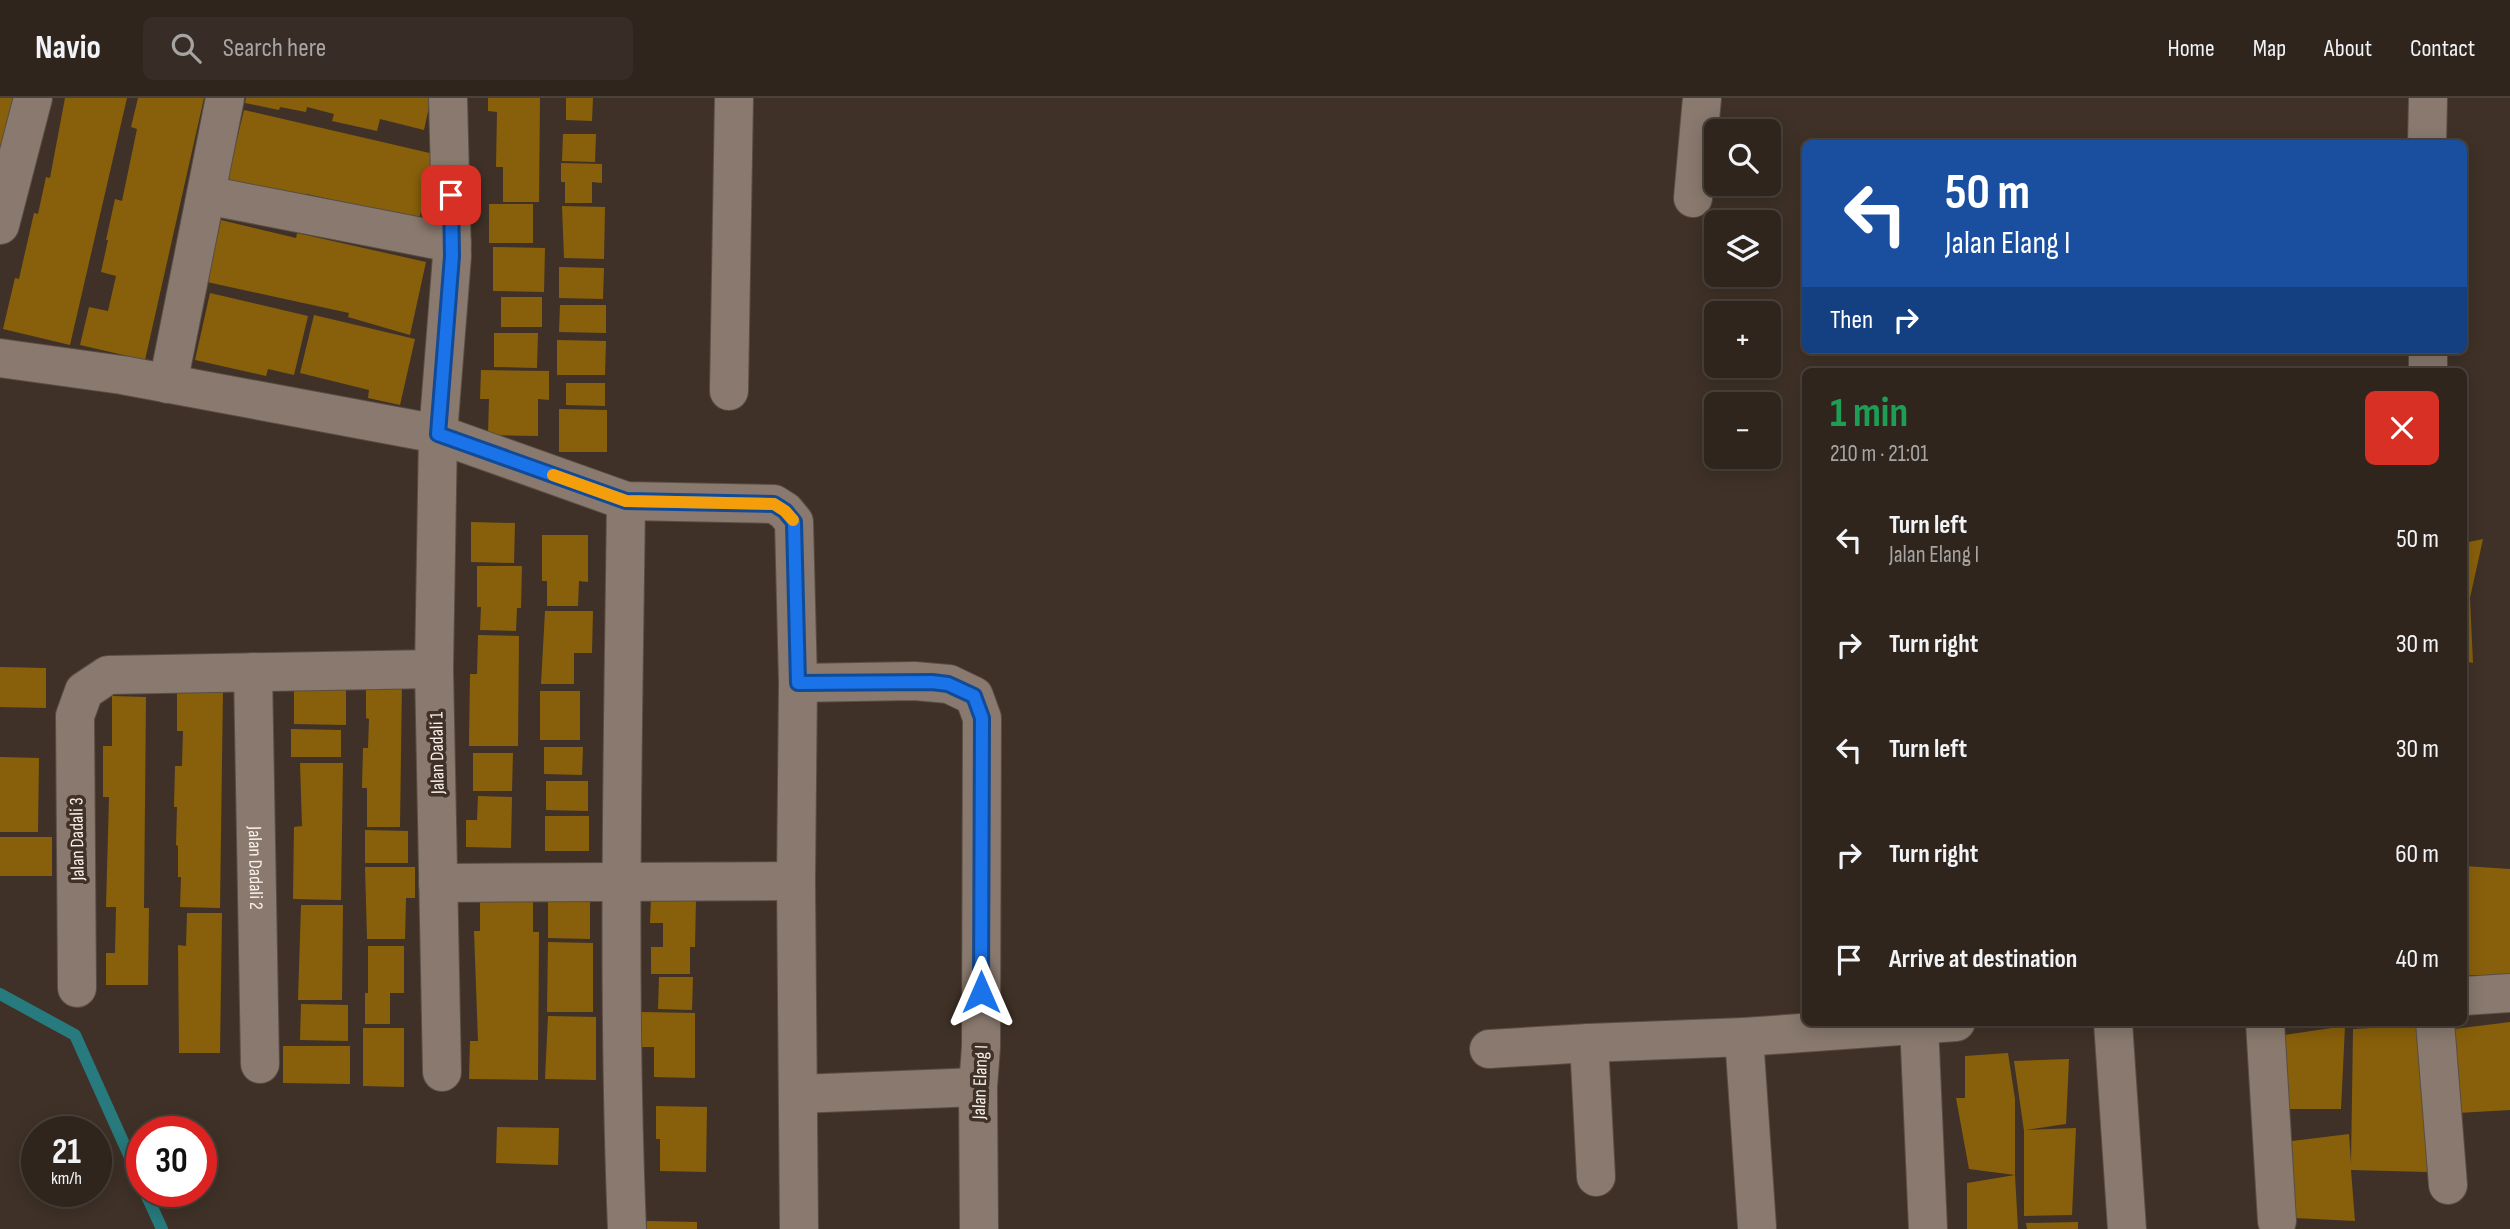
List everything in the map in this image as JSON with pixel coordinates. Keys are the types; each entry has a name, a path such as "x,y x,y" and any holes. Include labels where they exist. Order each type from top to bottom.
{"street":[{"path":"0,225 33,98"},
{"path":"168,384 225,98"},
{"name":"Jalan Dadali 1","path":"442,1072 434,669 438,434 452,243 449,98"},
{"path":"729,391 734,98"},
{"path":"1693,198 1702,98"},
{"path":"2427,140 2428,98"},
{"path":"206,195 452,243"},
{"path":"0,358 122,375 438,434 626,501 774,504 785,511 794,522 798,683 796,881 799,1229"},
{"path":"626,501 621,883 621,1096 626,1229"},
{"path":"253,672 434,669"},
{"name":"Jalan Dadali 3","path":"77,988 75,716 84,691 108,675 253,672"},
{"name":"Jalan Dadali 2","path":"253,672 260,1064"},
{"name":"Jalan Elang I","path":"798,683 915,681 948,684 974,696 982,718 979,1229"},
{"path":"438,883 796,881"},
{"path":"2467,996 2510,993"},
{"path":"1489,1049 1744,1037 1896,1026"},
{"path":"1928,1229 1937,1026"},
{"path":"2113,1026 2127,1229"},
{"path":"2265,1026 2277,1221"},
{"path":"2435,1026 2448,1185"},
{"path":"1744,1037 1757,1227"},
{"path":"1589,1043 1596,1177"},
{"path":"798,1094 978,1087"}],"building":[{"path":"0,98 15,98 0,159"},
{"path":"65,98 127,98 70,345 3,329 15,278 19,279 34,213 38,214 46,177 50,178"},
{"path":"138,98 204,98 145,360 80,345 89,307 108,311 116,276 101,272 115,199 122,201 137,129 131,127"},
{"path":"246,98 431,98 424,130 380,119 377,131 332,121 334,114 307,107 306,112 280,107 279,110 245,103"},
{"path":"488,98 540,98 539,202 503,202 503,167 496,167 497,112 488,111"},
{"path":"566,98 593,98 592,121 566,120"},
{"path":"244,110 434,154 419,220 307,194 306,199 227,181"},
{"path":"563,134 596,134 595,162 562,161"},
{"path":"561,163 602,164 602,183 592,182 592,203 565,203"},
{"path":"489,204 533,204 533,243 489,243"},
{"path":"562,206 605,207 604,259 564,258"},
{"path":"221,220 296,238 297,233 426,262 410,335 348,317 349,313 207,282"},
{"path":"493,247 545,248 544,292 493,291"},
{"path":"559,267 604,268 603,299 559,298"},
{"path":"210,293 308,316 294,375 268,369 266,376 195,360"},
{"path":"501,297 542,297 542,327 501,327"},
{"path":"560,305 606,305 606,333 559,332"},
{"path":"314,315 415,339 400,405 368,398 369,390 300,373"},
{"path":"494,333 538,333 537,368 494,367"},
{"path":"557,340 606,341 605,375 557,375"},
{"path":"481,370 549,371 549,400 538,399 538,436 488,435 489,399 480,399"},
{"path":"566,383 605,383 605,406 566,405"},
{"path":"559,409 607,410 607,452 559,452"},
{"path":"471,522 515,523 514,563 471,562"},
{"path":"542,535 588,535 588,582 579,581 578,606 547,606 547,581 542,581"},
{"path":"2483,539 2470,598 2467,598 2467,542"},
{"path":"477,566 522,566 521,608 517,608 516,631 480,630"},
{"path":"2470,598 2473,663 2467,662 2467,599"},
{"path":"545,611 593,611 592,653 574,653 574,684 541,684"},
{"path":"478,635 519,636 518,746 469,746 470,674 477,674"},
{"path":"0,667 46,668 46,708 0,707"},
{"path":"366,679 402,680 400,827 367,827 367,788 362,788 363,748 368,748"},
{"path":"294,681 346,682 346,725 294,724"},
{"path":"177,689 223,689 220,908 180,907 181,877 178,877 176,845 177,807 174,807 175,766 182,766 183,731 177,731"},
{"path":"540,691 580,691 580,740 540,740"},
{"path":"112,696 146,697 144,908 149,908 148,985 106,985 106,953 115,953 116,907 106,907 109,797 103,797 103,746 112,746"},
{"path":"291,729 341,730 341,757 291,757"},
{"path":"544,747 583,747 582,775 544,774"},
{"path":"473,753 513,753 512,791 473,791"},
{"path":"0,757 39,758 38,832 0,832"},
{"path":"300,763 343,763 341,900 293,899 294,827 302,826"},
{"path":"546,781 588,781 588,811 546,810"},
{"path":"478,796 512,797 511,848 466,847 466,820 477,820"},
{"path":"545,816 589,816 589,851 545,851"},
{"path":"365,830 408,831 408,863 365,863"},
{"path":"0,837 52,837 52,876 0,876"},
{"path":"2467,866 2510,869 2510,976 2467,975"},
{"path":"365,867 415,867 415,898 406,898 405,939 367,939"},
{"path":"548,895 590,896 590,939 548,938"},
{"path":"480,896 533,896 533,932 539,932 538,1080 469,1079 470,1041 478,1041 474,931 480,931"},
{"path":"651,898 696,898 695,947 690,947 690,974 651,974 651,947 663,947 663,923 650,923"},
{"path":"301,905 343,905 342,1000 298,1000"},
{"path":"187,913 222,913 220,1053 179,1053 178,945 186,946"},
{"path":"548,942 593,943 593,1012 547,1012"},
{"path":"368,946 404,946 404,993 390,993 390,1024 365,1024"},
{"path":"659,977 693,977 692,1010 658,1009"},
{"path":"301,1004 348,1005 348,1041 300,1040"},
{"path":"641,1012 695,1013 695,1078 654,1077 654,1047 641,1047"},
{"path":"548,1016 596,1017 596,1080 545,1079"},
{"path":"2510,1022 2510,1110 2458,1113 2446,1030"},
{"path":"2345,1026 2341,1109 2290,1109 2278,1036"},
{"path":"2420,1026 2428,1172 2351,1170 2355,1221 2294,1218 2284,1142 2349,1134 2351,1164 2353,1029"},
{"path":"363,1028 404,1028 404,1087 363,1086"},
{"path":"283,1046 350,1046 350,1084 283,1083"},
{"path":"2008,1053 2015,1099 2015,1175 1969,1169 1956,1098 1965,1098 1965,1056"},
{"path":"2069,1059 2066,1124 2026,1130 2076,1128 2072,1215 2024,1216 2024,1131 2014,1061"},
{"path":"656,1106 707,1107 706,1172 660,1171"},
{"path":"497,1127 559,1128 558,1165 496,1163"},
{"path":"2015,1175 2018,1229 1967,1229 1967,1183"},
{"path":"647,1221 697,1222 697,1229 646,1229"},
{"path":"2078,1222 2078,1229 2027,1229 2026,1223"}],"waterway":[{"path":"0,994 75,1035 126,1148"},
{"path":"152,1207 162,1229"}],"slow traffic":[{"path":"553,475 626,501 774,504 793,520"}],"route":[{"path":"451,195 452,256 438,434 626,501 774,504 785,511 794,522 798,683 932,682 948,684 974,696 982,718 981,992"}]}
